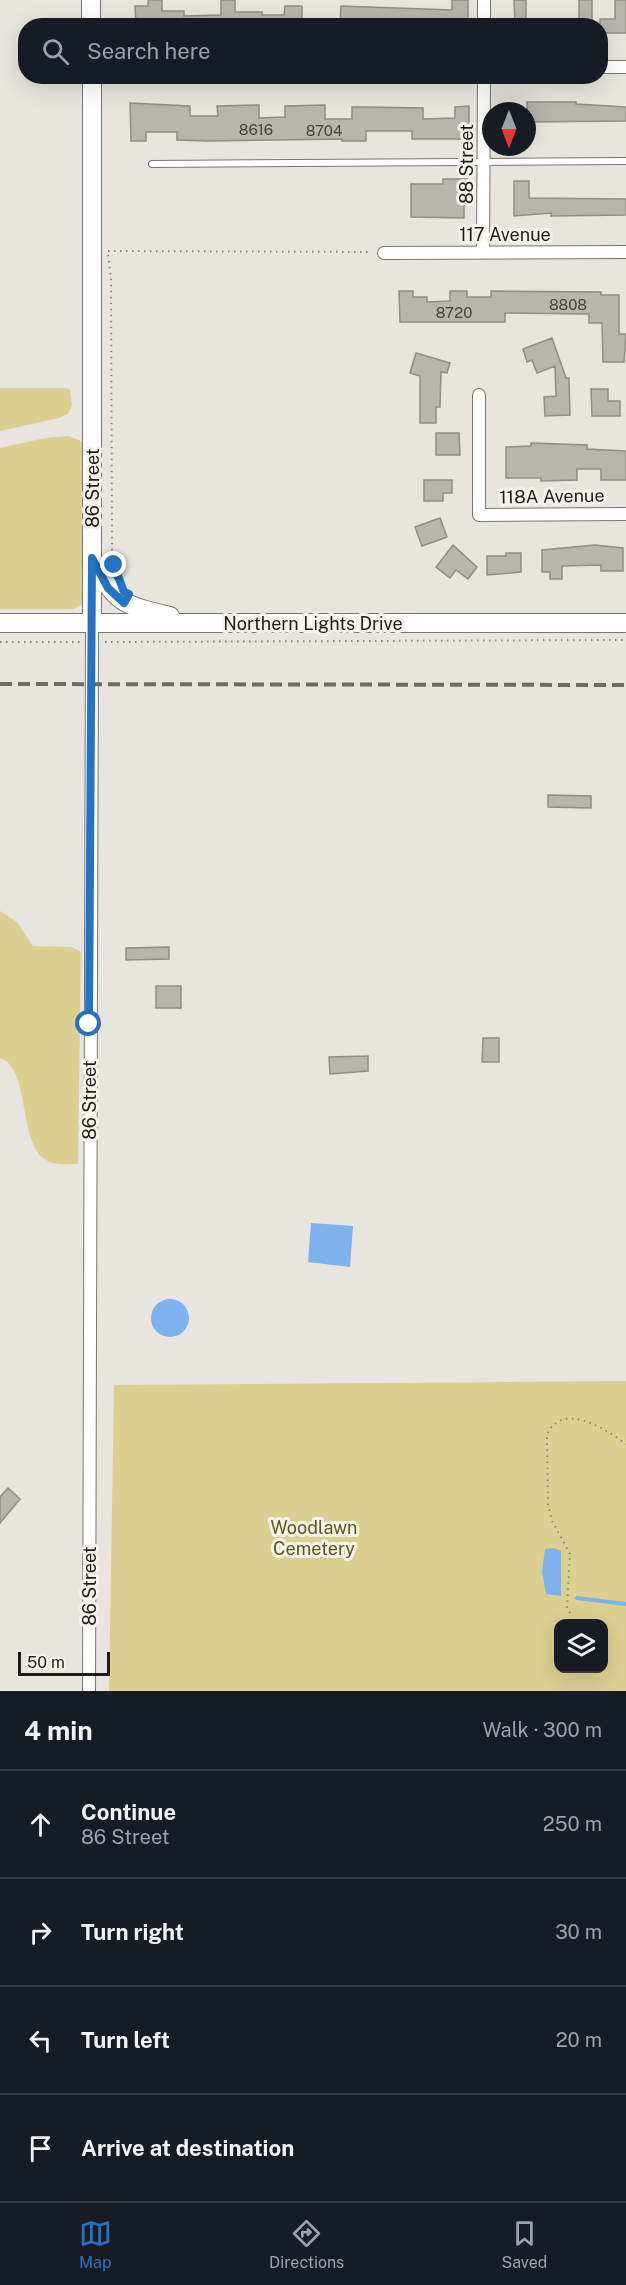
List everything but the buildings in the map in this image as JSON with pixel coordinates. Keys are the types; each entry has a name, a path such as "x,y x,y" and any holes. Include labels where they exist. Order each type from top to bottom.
{"main road":[{"path":"91,0 92,18"},
{"name":"86 Street","path":"92,84 92,623"},
{"path":"92,558 108,588 124,603 201,624"},
{"name":"Northern Lights Drive","path":"0,623 626,623"}],"street":[{"path":"484,0 484,18"},
{"path":"608,68 626,67"},
{"name":"88 Street","path":"483,252 484,84"},
{"name":"117 Avenue","path":"384,252 626,252"},
{"name":"118A Avenue","path":"479,395 479,515 626,514"},
{"name":"86 Street","path":"89,1691 92,623"}],"lane":[{"path":"152,164 626,161"}],"path":[{"path":"116,572 112,550 111,278 108,251 384,252"},
{"path":"0,642 626,640"},
{"path":"570,1613 567,1608 570,1554 552,1521 548,1504 547,1434 552,1425 560,1419 570,1418 593,1423 626,1444"}],"green space":[{"path":"0,388 66,388 70,390 72,405 68,414 59,418 0,431"},
{"path":"68,436 79,440 87,448 86,602 74,609 0,609 0,448 45,438"},
{"path":"0,911 17,922 33,946 72,947 81,952 78,1164 54,1163 42,1157 30,1134 16,1074 9,1064 0,1058"},
{"name":"Woodlawn Cemetery","path":"626,1381 626,1691 109,1691 114,1385"}],"water":[{"path":"311,1223 353,1226 350,1267 308,1262"},
{"path":"170,1299 183,1305 189,1318 183,1331 170,1337 157,1331 151,1318 157,1305"},
{"path":"554,1548 561,1551 561,1596 546,1594 542,1572 545,1549"}],"waterway":[{"path":"577,1598 626,1604"}],"railway":[{"path":"0,684 626,685"}],"route":[{"path":"89,1024 92,558 108,588 124,603 129,594 124,592 114,565"}]}
